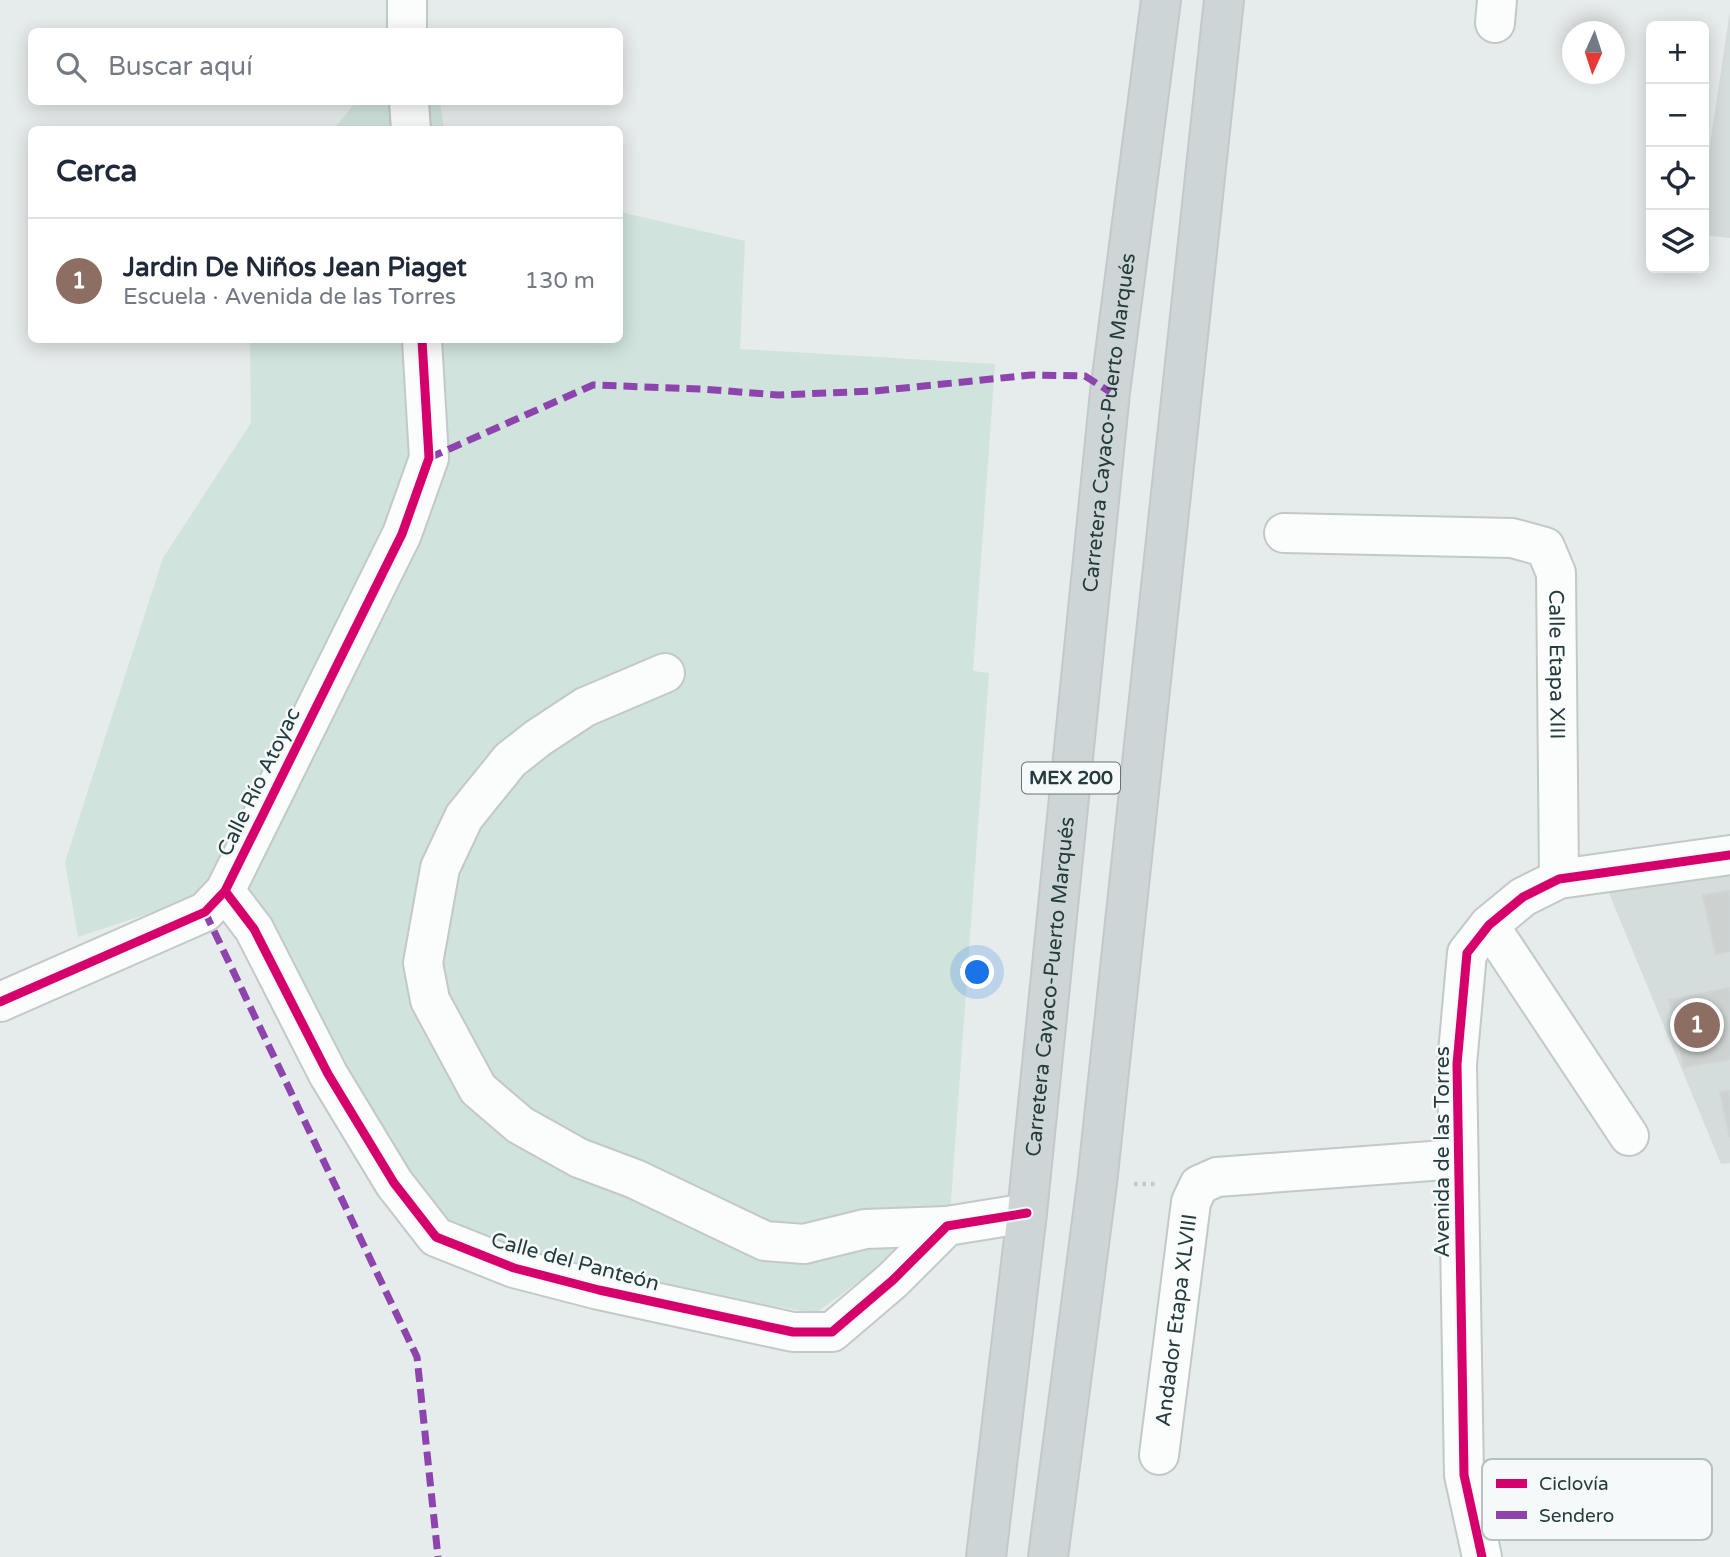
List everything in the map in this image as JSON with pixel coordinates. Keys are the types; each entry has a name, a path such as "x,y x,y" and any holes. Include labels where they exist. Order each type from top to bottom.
{"main road":[{"name":"Carretera Cayaco-Puerto Marqués","path":"986,1557 1027,1213 1110,392 1161,0"},
{"name":"MEX 200","path":"1048,1557 1097,1183 1224,0"}],"street":[{"path":"407,0 407,28"},
{"path":"409,105 411,126"},
{"name":"Calle Río Atoyac","path":"0,1002 205,912 225,891 402,534 429,458 422,343"},
{"name":"Calle Etapa XIII","path":"1284,533 1512,538 1545,547 1556,573 1559,879"},
{"path":"666,673 584,707 510,760 464,817 440,868 423,962 430,1000 478,1089 520,1125 579,1158 635,1179 765,1241 804,1244 865,1229 947,1226 1027,1213"},
{"name":"Avenida de las Torres","path":"1482,1557 1464,1475 1457,1064 1467,953 1489,925 1523,897 1559,879 1730,855"},
{"name":"Calle del Panteón","path":"225,891 254,929 328,1073 387,1172 436,1237 514,1268 600,1290 793,1332 832,1332 923,1252 947,1226"},
{"path":"1489,925 1629,1136"},
{"path":"1199,1185 1217,1177 1458,1158"},
{"name":"Andador Etapa XLVIII","path":"1159,1455 1191,1202 1199,1185"}],"path":[{"path":"1097,1183 1199,1185"}],"shaded area":[{"path":"1730,11 1730,238 1709,236 1709,152"},
{"path":"354,105 440,105 444,126 336,126"},
{"path":"623,213 745,241 740,349 995,364 973,671 989,673 950,1214 816,1313 546,1268 446,1232 390,1154 243,882 78,937 65,862 163,558 251,423 250,343 623,343"},
{"path":"1730,873 1730,1163 1721,1164 1606,886"}],"building":[{"path":"1730,891 1730,951 1716,954 1703,895"},
{"path":"1730,988 1730,1059 1684,1067 1669,1000"},
{"path":"1730,1091 1730,1137 1720,1092"}],"marked path":[{"path":"429,458 593,385 778,395 875,391 1031,375 1085,376 1110,392"},
{"path":"205,912 417,1357 438,1557"}],"cycle path":[{"path":"0,1002 205,912 225,891 402,534 429,458 422,343"},
{"path":"1482,1557 1464,1475 1457,1064 1467,953 1489,925 1523,897 1559,879 1730,855"},
{"path":"225,891 254,929 328,1074 394,1183 436,1237 514,1268 599,1290 793,1332 832,1332 893,1280 947,1226 1027,1213"}],"place":[{"name":"Jardin De Niños Jean Piaget","path":"1697,1025"}]}
